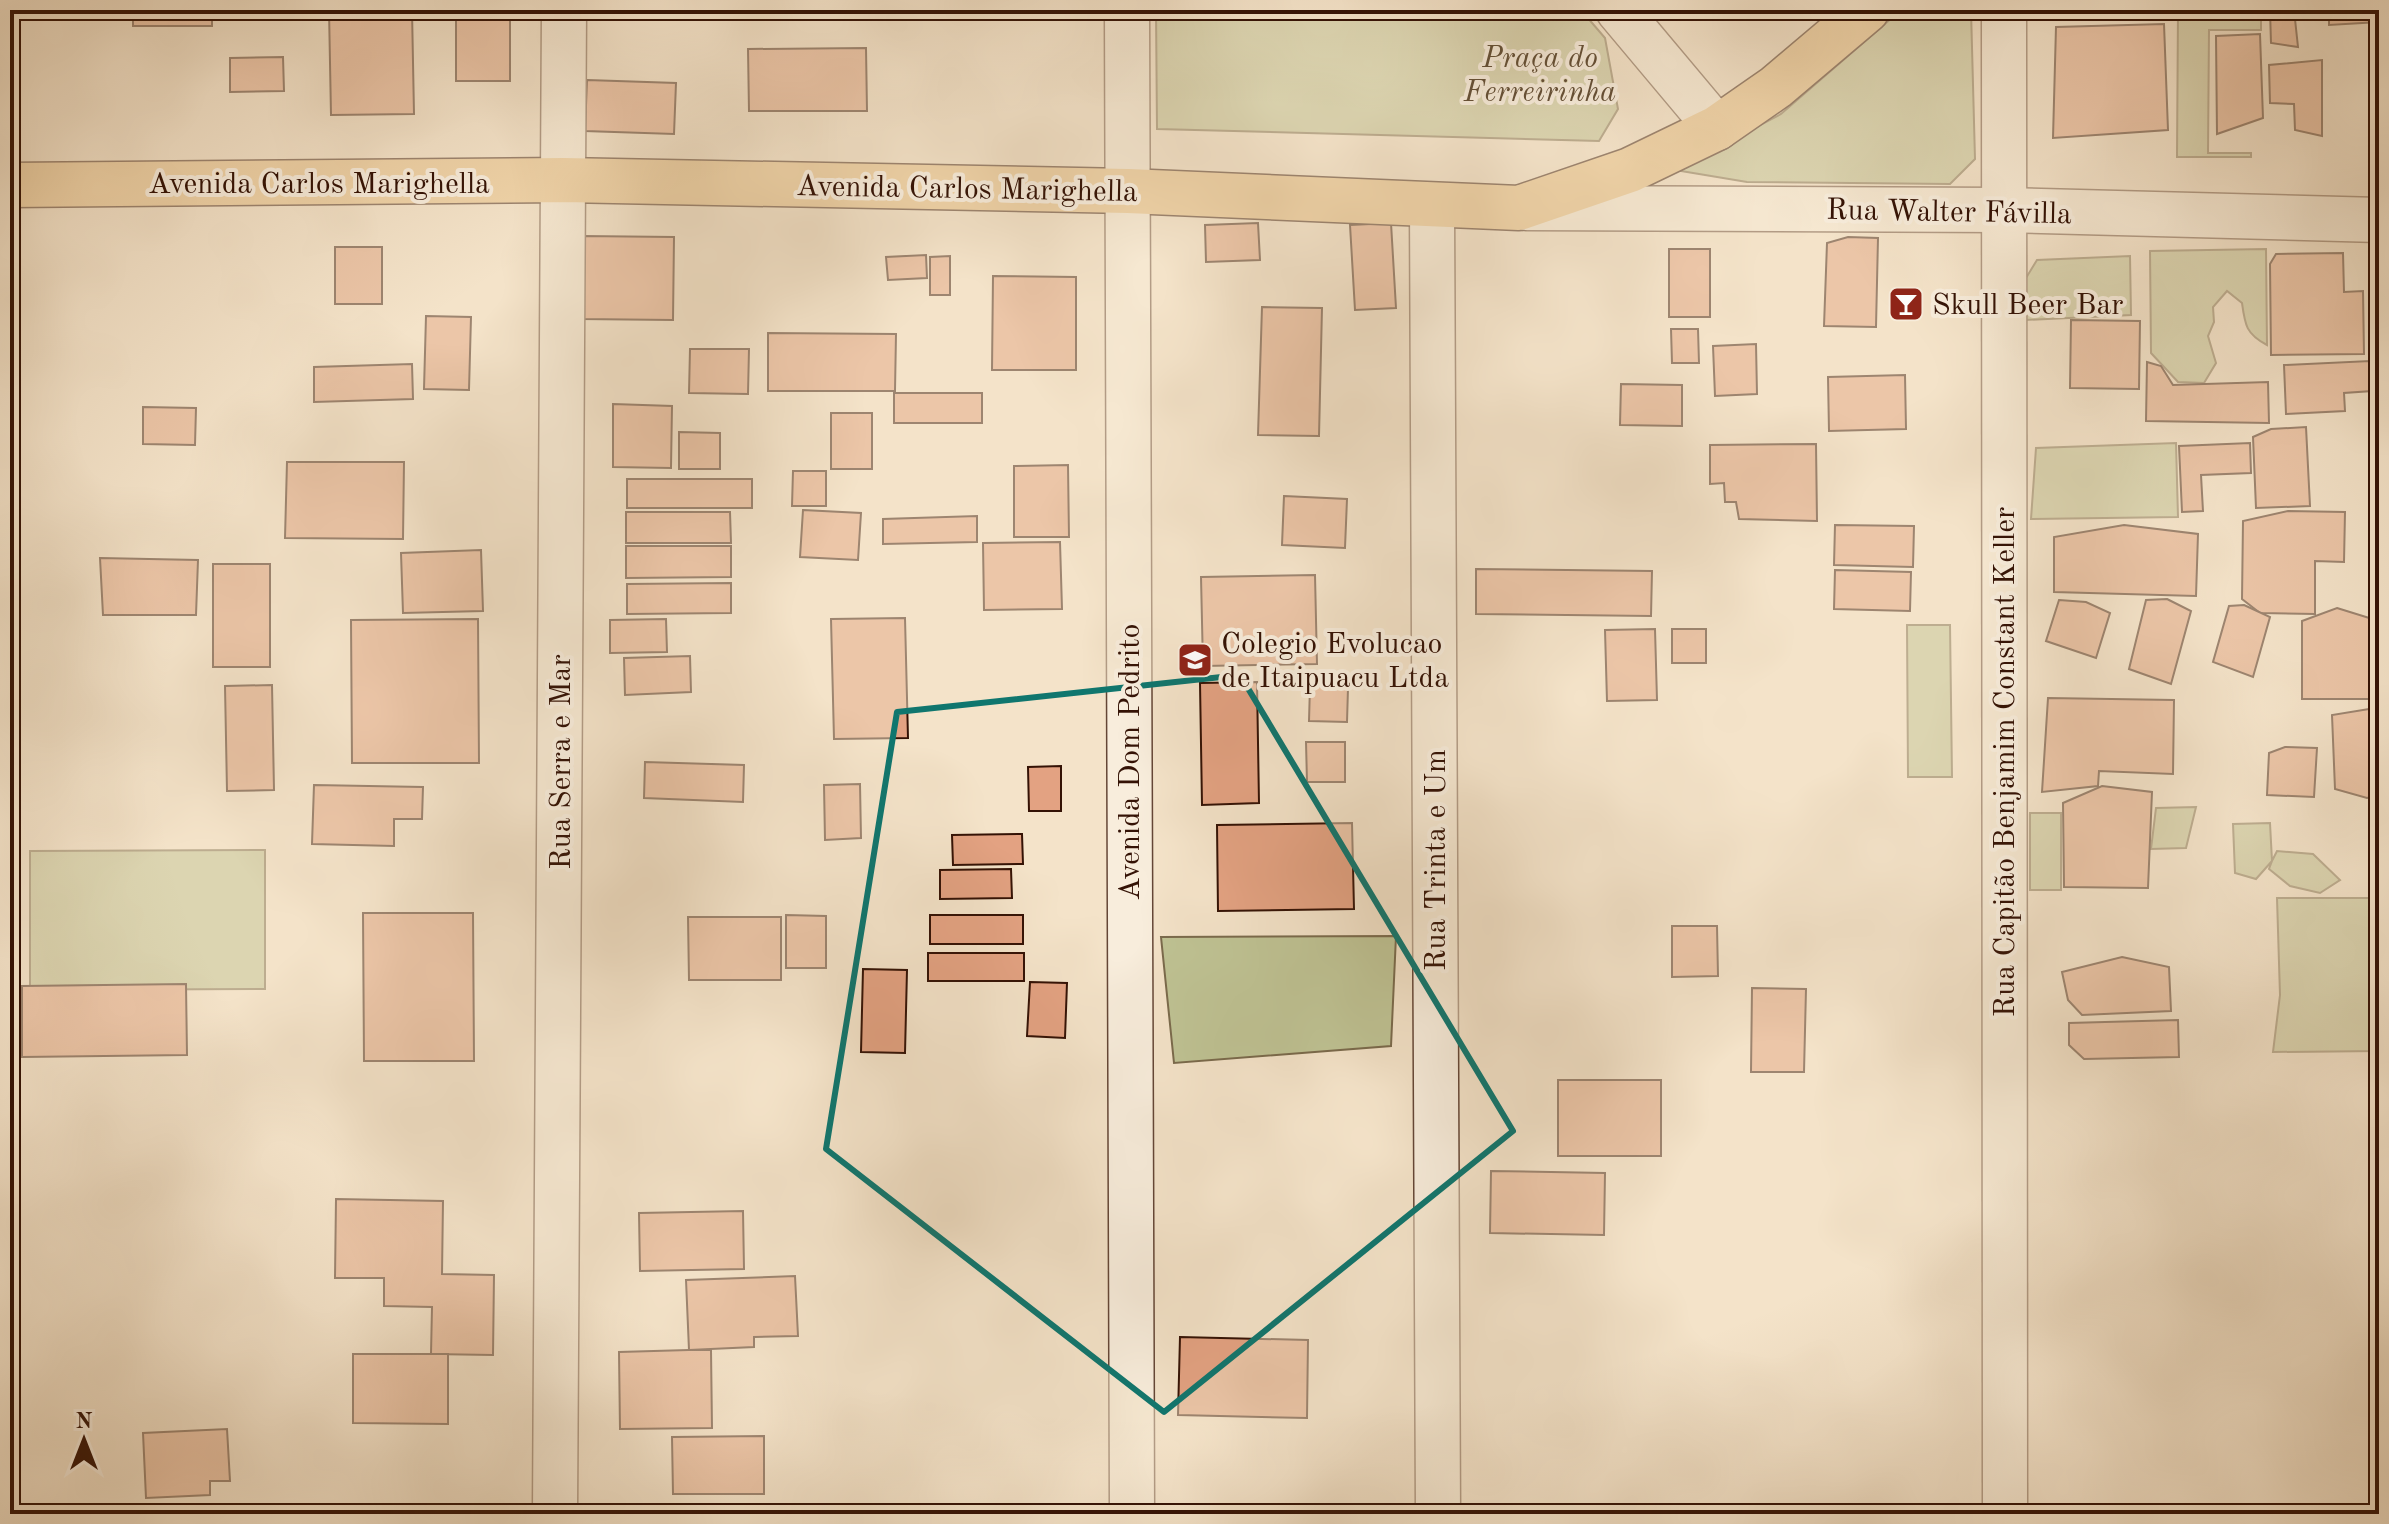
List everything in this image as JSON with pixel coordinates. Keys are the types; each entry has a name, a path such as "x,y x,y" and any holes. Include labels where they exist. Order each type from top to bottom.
{"main road":[{"name":"Avenida Carlos Marighella","path":"10,185 564,180 1128,191 1432,207 1519,208 1630,170 1717,128 1776,87 1867,10"}],"street":[{"name":"Rua Serra e Mar","path":"555,1514 564,10"},
{"name":"Avenida Dom Pedrito","path":"1127,10 1132,1514"},
{"path":"1618,10 1717,128"},
{"name":"Rua Capitão Benjamim Constant Keller","path":"2004,10 2005,1514"},
{"name":"Rua Trinta e Um","path":"1432,207 1438,1514"},
{"name":"Rua Walter Fávilla","path":"1519,208 2003,210 2379,220"}],"highlighted area":[{"path":"1240,675 1513,1131 1164,1412 826,1149 897,712"}],"green space":[{"name":"Praça do Ferreirinha","path":"1156,10 1581,10 1605,38 1618,109 1599,141 1157,129"},
{"path":"1901,10 1971,10 1975,159 1950,184 1747,182 1675,170 1781,114"},
{"path":"2178,10 2261,11 2261,30 2209,30 2208,153 2251,153 2251,157 2177,157"},
{"path":"2266,249 2267,345 2251,333 2242,303 2227,291 2213,307 2214,322 2208,336 2216,363 2204,383 2178,382 2151,353 2150,251"},
{"path":"2130,256 2131,315 2026,320 2026,278 2037,260"},
{"path":"2176,443 2178,517 2031,519 2036,448"},
{"path":"1907,625 1950,625 1952,777 1908,777"},
{"path":"2196,807 2186,848 2151,849 2156,808"},
{"path":"2030,813 2061,813 2061,890 2030,890"},
{"path":"2270,823 2272,861 2256,879 2235,873 2233,824"},
{"path":"265,850 265,989 30,990 30,851"},
{"path":"2277,851 2313,854 2340,880 2320,893 2290,886 2269,869"},
{"path":"2277,898 2379,898 2379,1051 2273,1052 2280,995"},
{"path":"1396,936 1391,1046 1174,1063 1161,937"}],"building":[{"path":"133,10 212,10 212,26 133,26"},
{"path":"329,10 412,10 414,114 331,115"},
{"path":"456,10 510,10 510,81 456,81"},
{"path":"2068,10 2173,10 2173,15 2069,16"},
{"path":"2270,10 2294,10 2298,47 2271,43"},
{"path":"2329,10 2379,10 2379,22 2329,25"},
{"path":"2164,24 2168,130 2053,138 2056,27"},
{"path":"2260,34 2263,118 2217,134 2216,36"},
{"path":"866,48 867,111 749,111 748,49"},
{"path":"283,57 284,91 230,92 230,58"},
{"path":"2322,60 2322,136 2295,130 2294,104 2270,103 2269,65"},
{"path":"587,80 676,83 674,134 585,131"},
{"path":"1258,223 1260,260 1206,262 1205,225"},
{"path":"1391,223 1396,308 1355,310 1350,225"},
{"path":"582,236 674,237 673,320 580,319"},
{"path":"1848,237 1878,238 1876,327 1824,326 1827,243"},
{"path":"335,247 382,247 382,304 335,304"},
{"path":"1669,249 1710,249 1710,317 1669,317"},
{"path":"2343,253 2344,292 2363,291 2364,354 2271,355 2270,264 2276,254"},
{"path":"926,255 927,278 888,280 886,257"},
{"path":"950,256 950,295 930,295 930,257"},
{"path":"993,276 1076,277 1076,370 992,370"},
{"path":"1262,307 1322,308 1319,436 1258,435"},
{"path":"426,316 471,317 469,390 424,389"},
{"path":"2071,320 2140,321 2139,389 2070,388"},
{"path":"1671,329 1698,329 1699,363 1672,363"},
{"path":"768,333 896,334 895,391 768,391"},
{"path":"1756,344 1757,394 1715,396 1713,346"},
{"path":"690,349 749,349 748,394 689,393"},
{"path":"2370,361 2372,391 2344,393 2345,411 2286,414 2284,365"},
{"path":"2147,362 2161,366 2173,385 2268,382 2269,423 2146,421"},
{"path":"412,364 413,399 314,402 314,367"},
{"path":"1905,375 1906,429 1829,431 1828,377"},
{"path":"1621,384 1682,385 1682,426 1620,425"},
{"path":"894,393 982,393 982,423 894,423"},
{"path":"613,404 672,406 671,468 613,467"},
{"path":"143,407 196,408 195,445 143,444"},
{"path":"831,413 872,413 872,469 831,469"},
{"path":"2306,427 2310,506 2256,508 2253,437 2271,429"},
{"path":"679,432 720,433 720,469 679,469"},
{"path":"2250,443 2251,473 2201,475 2203,511 2182,512 2179,446"},
{"path":"1816,444 1817,521 1739,519 1736,502 1725,502 1724,483 1710,484 1710,445"},
{"path":"287,462 404,462 403,539 285,538"},
{"path":"1068,465 1069,537 1014,537 1014,466"},
{"path":"793,471 826,471 826,506 792,506"},
{"path":"627,479 752,479 752,508 627,508"},
{"path":"1284,496 1347,499 1345,548 1282,545"},
{"path":"803,510 861,513 858,560 800,557"},
{"path":"2288,511 2345,512 2344,562 2315,561 2315,614 2260,613 2242,599 2243,521"},
{"path":"626,512 730,512 731,543 626,543"},
{"path":"977,516 977,542 883,544 883,519"},
{"path":"1835,525 1914,526 1913,567 1834,565"},
{"path":"2124,525 2198,534 2196,596 2054,592 2054,537"},
{"path":"1060,542 1062,609 984,610 983,543"},
{"path":"626,546 731,546 731,577 626,578"},
{"path":"481,550 483,611 403,613 401,553"},
{"path":"100,558 198,560 196,615 103,615"},
{"path":"213,564 270,564 270,667 213,667"},
{"path":"1476,569 1652,571 1651,616 1476,614"},
{"path":"1835,570 1911,572 1910,611 1834,609"},
{"path":"1315,575 1317,664 1203,666 1201,577"},
{"path":"731,583 731,613 627,614 627,584"},
{"path":"2167,599 2191,611 2171,684 2129,669 2146,600"},
{"path":"2059,600 2086,602 2110,613 2096,658 2046,641"},
{"path":"2244,605 2270,617 2253,677 2213,662 2229,606"},
{"path":"2337,608 2379,621 2379,699 2302,699 2302,621"},
{"path":"905,618 908,738 834,739 831,619"},
{"path":"478,619 479,763 352,763 351,620"},
{"path":"666,619 667,652 610,653 610,620"},
{"path":"1655,629 1657,700 1607,701 1605,630"},
{"path":"1672,629 1706,629 1706,663 1672,663"},
{"path":"690,656 691,692 625,695 624,658"},
{"path":"1257,682 1259,803 1202,805 1200,683"},
{"path":"272,685 274,790 227,791 225,686"},
{"path":"1310,686 1348,688 1347,722 1309,721"},
{"path":"2048,698 2174,700 2173,774 2099,771 2098,786 2042,792"},
{"path":"2369,709 2379,711 2379,795 2367,798 2335,789 2332,715"},
{"path":"1306,742 1345,742 1345,782 1307,782"},
{"path":"2285,747 2317,748 2314,797 2267,795 2269,753"},
{"path":"645,762 744,765 743,802 644,798"},
{"path":"1061,766 1061,811 1029,811 1028,767"},
{"path":"860,784 861,838 825,840 824,785"},
{"path":"314,785 423,787 422,819 394,819 394,846 312,844"},
{"path":"2102,786 2152,792 2148,888 2064,887 2063,803"},
{"path":"1352,823 1354,909 1218,911 1217,825"},
{"path":"1022,834 1023,864 953,865 952,835"},
{"path":"1011,869 1012,898 940,899 940,870"},
{"path":"363,913 473,913 474,1061 364,1061"},
{"path":"786,915 826,916 826,968 786,968"},
{"path":"930,915 1023,915 1023,944 930,944"},
{"path":"688,917 781,917 781,980 689,980"},
{"path":"1672,926 1717,926 1718,976 1672,977"},
{"path":"928,953 1024,953 1024,981 928,981"},
{"path":"2122,957 2169,967 2171,1011 2082,1015 2068,1000 2062,972"},
{"path":"863,969 907,970 905,1053 861,1052"},
{"path":"1030,982 1067,983 1065,1038 1027,1036"},
{"path":"186,984 187,1055 22,1057 22,986"},
{"path":"1752,988 1806,989 1804,1072 1751,1072"},
{"path":"2178,1020 2179,1057 2084,1059 2069,1045 2069,1023"},
{"path":"1558,1080 1661,1080 1661,1156 1558,1156"},
{"path":"1491,1171 1605,1173 1604,1235 1490,1233"},
{"path":"336,1199 443,1201 442,1274 494,1275 493,1355 431,1354 432,1307 384,1306 384,1278 335,1278"},
{"path":"743,1211 744,1269 640,1271 639,1213"},
{"path":"795,1276 798,1336 754,1337 754,1347 689,1350 686,1280"},
{"path":"1180,1337 1308,1340 1307,1418 1178,1415"},
{"path":"711,1350 712,1428 620,1429 619,1352"},
{"path":"353,1354 448,1354 448,1424 353,1423"},
{"path":"227,1429 230,1481 210,1481 210,1495 146,1498 143,1433"},
{"path":"764,1436 764,1494 673,1494 672,1437"}],"place":[{"name":"Skull Beer Bar","path":"1906,304"},
{"name":"Colegio Evolucao de Itaipuacu Ltda","path":"1195,660"}]}
